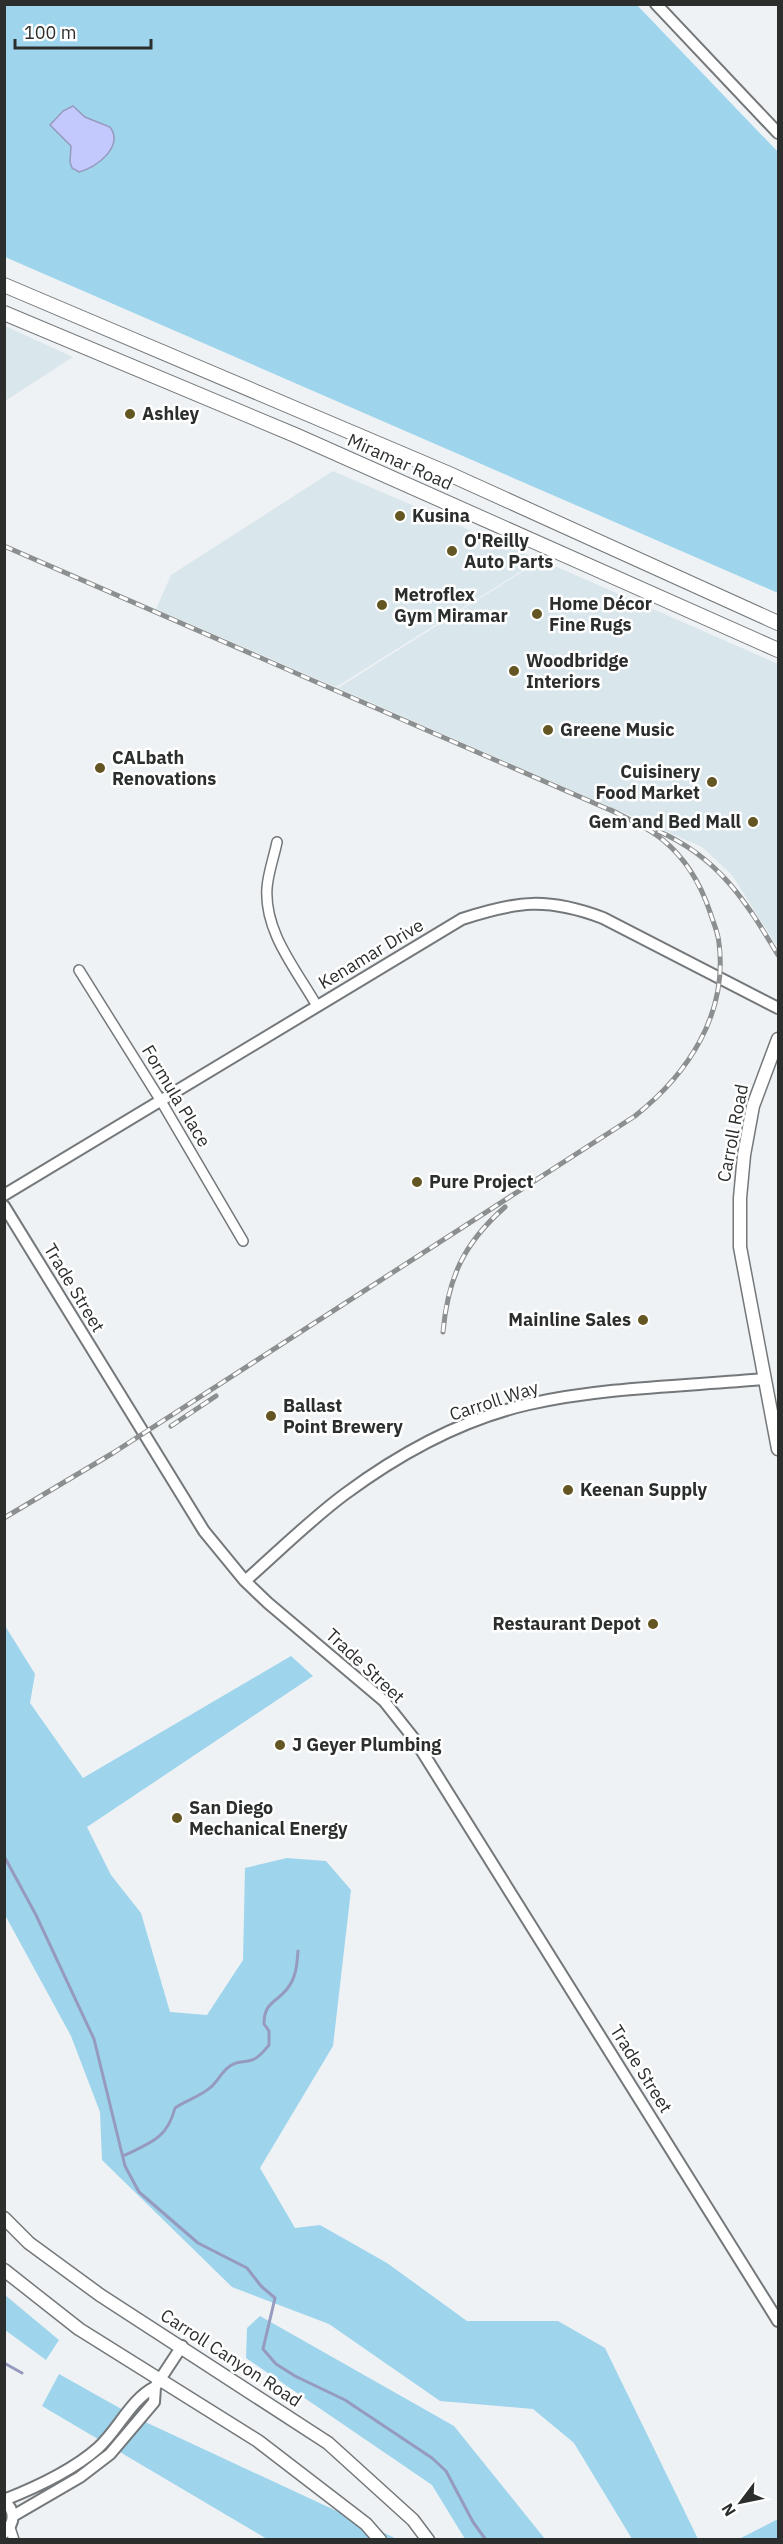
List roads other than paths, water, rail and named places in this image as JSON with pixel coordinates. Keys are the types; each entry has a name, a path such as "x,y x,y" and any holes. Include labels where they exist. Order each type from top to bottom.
{"main road":[{"name":"Miramar Road","path":"4,285 447,473 778,622"},
{"name":"Miramar Road","path":"4,312 313,442 778,650"},
{"name":"Carroll Road","path":"778,1039 753,1106 744,1155 740,1198 740,1247 778,1449"},
{"name":"Carroll Canyon Road","path":"4,2218 29,2243 100,2295 182,2346 328,2443 413,2520 428,2540"},
{"path":"4,2270 79,2329 157,2383 258,2441 366,2524 380,2540"}],"street":[{"path":"656,4 778,133"},
{"path":"277,842 267,887 268,912 274,933 317,1005"},
{"name":"Kenamar Drive","path":"4,1195 462,919 501,906 538,903 573,907 603,918 778,1008"},
{"name":"Formula Place","path":"79,970 161,1101 243,1241"},
{"name":"Trade Street","path":"4,1206 204,1531 245,1581 384,1701 415,1740 778,2322"},
{"name":"Carroll Way","path":"245,1581 344,1494 398,1458 470,1423 526,1405 571,1396 765,1379"},
{"path":"14,2540 7,2530 13,2516 12,2510 4,2501 56,2476 98,2448 115,2430 142,2393 157,2383 182,2346"},
{"path":"13,2516 80,2477 110,2454 154,2402 157,2383"}],"waterway":[{"path":"4,1856 36,1915 94,2039 125,2166 139,2192 198,2243 247,2268 261,2286 275,2298 263,2349 276,2364 295,2376 345,2400 432,2458 446,2471 473,2522 486,2540"},
{"path":"123,2156 156,2139 167,2127 175,2108 207,2090 227,2068 236,2063 255,2059 265,2050 269,2045 269,2031 264,2024 266,2011 271,2003 283,1994 292,1980 298,1951"},
{"path":"4,2363 22,2373"}],"railway":[{"path":"4,546 617,813"},
{"path":"4,1518 113,1453 635,1116 672,1081 687,1062 710,1018 717,994 720,969 718,935 702,892 678,855 651,831 611,810"},
{"path":"658,831 698,854 728,882 754,916 778,955"},
{"path":"443,1332 449,1294 460,1262 479,1234 505,1207"},
{"path":"171,1426 216,1396"}],"place":[{"name":"Ashley","path":"130,414"},
{"name":"Kusina","path":"400,516"},
{"name":"O'Reilly Auto Parts","path":"452,551"},
{"name":"Metroflex Gym Miramar","path":"382,605"},
{"name":"Home Décor Fine Rugs","path":"537,614"},
{"name":"Woodbridge Interiors","path":"514,671"},
{"name":"Greene Music","path":"548,730"},
{"name":"CALbath Renovations","path":"100,768"},
{"name":"Cuisinery Food Market","path":"712,782"},
{"name":"Gem and Bed Mall","path":"753,822"},
{"name":"Pure Project","path":"417,1182"},
{"name":"Mainline Sales","path":"643,1320"},
{"name":"Ballast Point Brewery","path":"271,1416"},
{"name":"Keenan Supply","path":"568,1490"},
{"name":"Restaurant Depot","path":"653,1624"},
{"name":"J Geyer Plumbing","path":"280,1745"},
{"name":"San Diego Mechanical Energy","path":"177,1818"}]}
